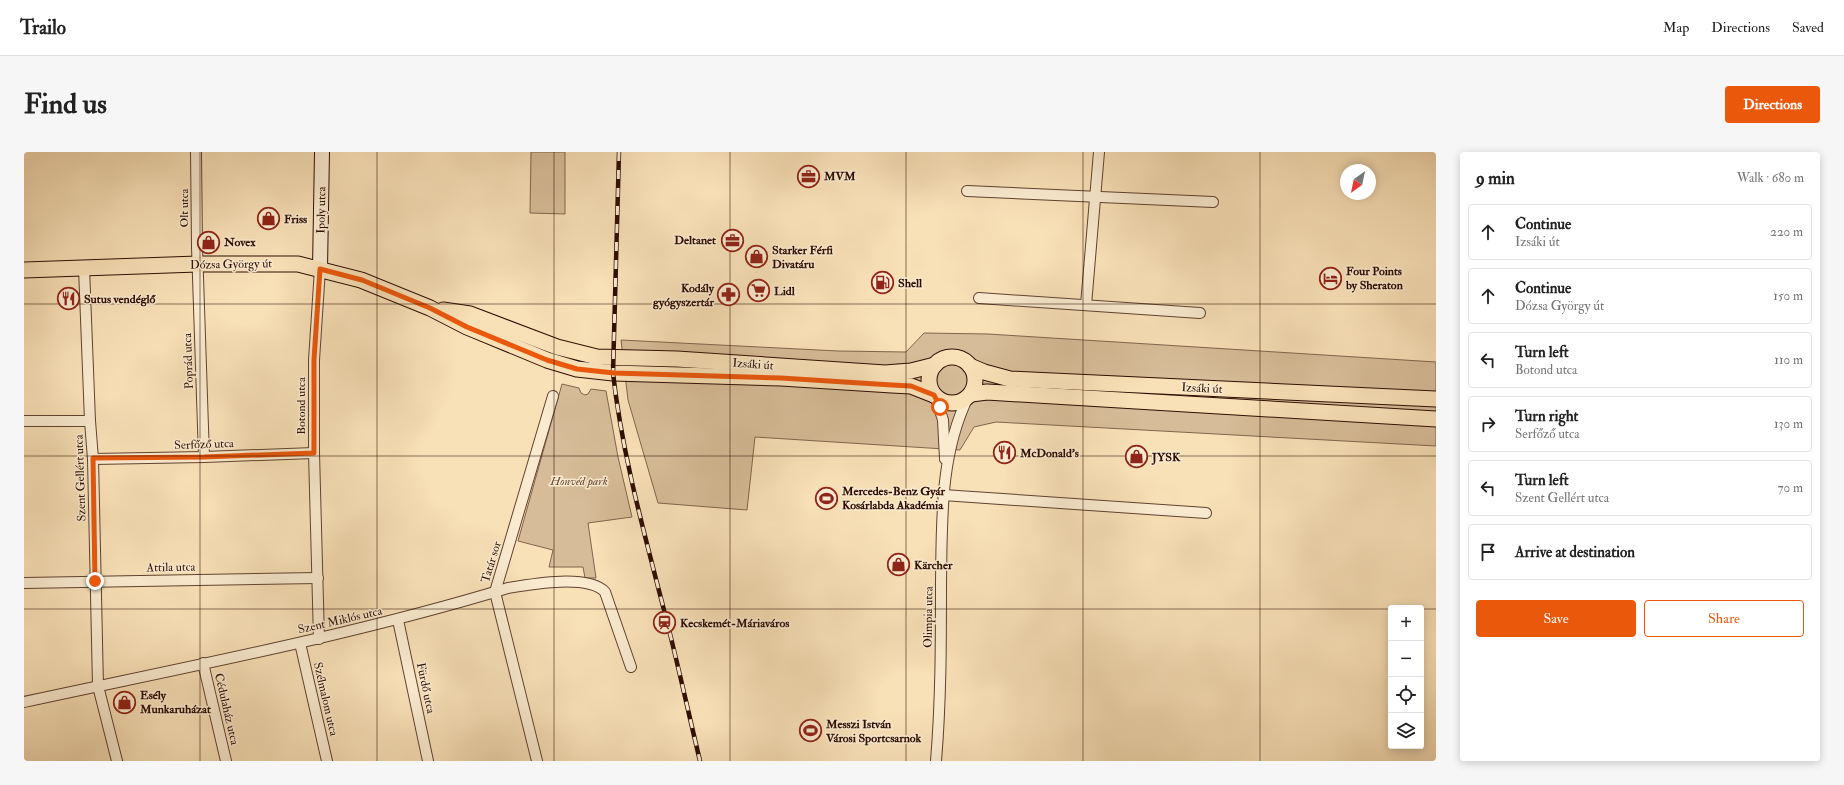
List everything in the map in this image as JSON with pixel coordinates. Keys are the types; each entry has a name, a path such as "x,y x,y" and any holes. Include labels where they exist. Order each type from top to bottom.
{"main road":[{"name":"Dózsa György út","path":"24,270 198,264 288,263 320,269 362,280 430,308 467,327 547,360 564,365"},
{"name":"Dózsa György út","path":"430,308 470,314 570,351"},
{"name":"Izsáki út","path":"570,351 597,357 677,359 885,373 911,371 935,365"},
{"path":"946,358 955,358 964,361 970,366 975,379 974,387 970,396 962,402 950,404 935,396 930,388 929,380 930,372 935,365 946,358"},
{"name":"Izsáki út","path":"564,365 577,369 614,373 781,378 911,386 935,396"},
{"name":"Izsáki út","path":"970,366 984,372 1010,379 1436,399"},
{"name":"Izsáki út","path":"970,396 987,392 1436,419"}],"street":[{"name":"Olt utca","path":"196,152 198,264"},
{"name":"Ipoly utca","path":"320,269 322,152"},
{"path":"1086,305 1099,152"},
{"path":"967,191 1213,202"},
{"name":"Poprád utca","path":"198,264 204,457"},
{"name":"Szent Gellért utca","path":"84,268 90,421 93,458 98,686 117,761"},
{"name":"Botond utca","path":"319,638 314,453 314,360 320,269"},
{"path":"979,298 1200,313"},
{"name":"Tatár sor","path":"537,761 495,592 553,396"},
{"name":"Olimpia utca","path":"935,396 943,420 946,473"},
{"name":"Olimpia utca","path":"936,761 940,705 943,495 954,431 970,396"},
{"path":"24,421 90,421"},
{"name":"Serfőző utca","path":"93,458 204,457 314,453"},
{"path":"943,495 1206,513"},
{"name":"Attila utca","path":"24,583 318,578"},
{"name":"Szent Miklós utca","path":"24,702 300,643 398,620 495,592 525,585 580,581 595,585 606,592 631,667"},
{"name":"Fürdő utca","path":"398,620 428,761"},
{"name":"Szélmalom utca","path":"300,643 327,761"},
{"name":"Cédulaház utca","path":"203,663 226,761"}],"green space":[{"path":"531,152 565,152 565,214 530,213"},
{"path":"924,333 988,334 1436,362 1436,446 996,422 974,427 960,450 755,437 747,510 658,503 628,400 621,340 838,351 906,352"},
{"name":"Honvéd park","path":"562,384 579,388 581,393 585,395 588,394 591,389 606,391 618,457 632,517 588,523 596,578 585,578 583,567 549,567 553,550 518,541"}],"railway":[{"path":"619,152 613,373 622,433 634,493 700,761"}],"place":[{"name":"MVM","path":"809,176"},
{"name":"Friss","path":"269,219"},
{"name":"Deltanet","path":"732,240"},
{"name":"Novex","path":"209,242"},
{"name":"Starker Férfi Divatáru","path":"756,257"},
{"name":"Four Points by Sheraton","path":"1331,278"},
{"name":"Shell","path":"883,283"},
{"name":"Lidl","path":"758,291"},
{"name":"Kodály gyógyszertár","path":"729,295"},
{"name":"Sutus vendéglő","path":"68,299"},
{"name":"McDonald's","path":"1004,453"},
{"name":"JYSK","path":"1137,457"},
{"name":"Mercedes-Benz Gyár Kosárlabda Akadémia","path":"827,498"},
{"name":"Kärcher","path":"899,565"},
{"name":"Kecskemét-Máriaváros","path":"664,623"},
{"name":"Esély Munkaruházat","path":"125,702"},
{"name":"Messzi István Városi Sportcsarnok","path":"811,731"}],"route":[{"path":"95,581 93,458 204,457 314,453 314,360 320,269 362,280 430,308 467,327 547,360 577,369 614,373 781,378 911,386 934,395 940,407"}]}
